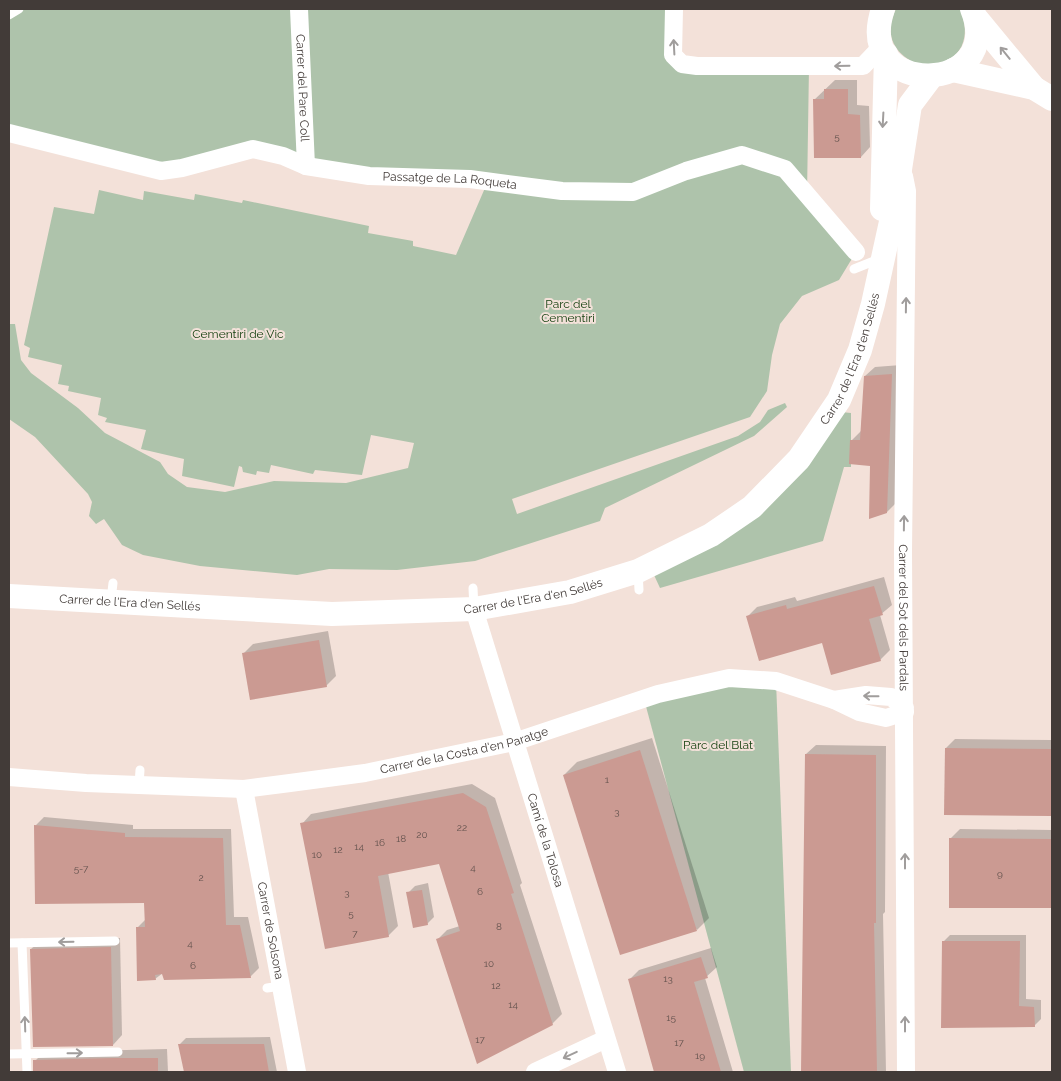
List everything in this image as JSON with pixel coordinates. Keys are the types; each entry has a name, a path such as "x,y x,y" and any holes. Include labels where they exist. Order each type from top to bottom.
{"street":[{"name":"Carrer del Pare Coll","path":"299,9 306,166"},
{"path":"674,9 673,55 682,64 697,66 863,66 884,50 896,65 907,73 942,74 1043,93"},
{"name":"Carrer de l'Era d'en Sellés","path":"882,258 884,50 879,26 883,9"},
{"path":"974,13 1043,93"},
{"name":"Carrer de l'Era d'en Sellés","path":"9,596 112,592 332,614 473,599 570,592 639,581 752,507 799,458 839,400 856,358 874,304 882,258 894,208 910,105 942,74 967,58 972,50 977,30 974,13"},
{"name":"Passatge de La Roqueta","path":"9,133 161,171 182,168 253,149 283,156 306,166 369,176 470,179 562,191 633,192 686,171 742,155 785,169 856,252"},
{"name":"Carrer del Sot dels Pardals","path":"901,166 908,191 898,554 905,710 906,1072"},
{"name":"Camí de la Tolosa","path":"473,599 514,742 617,1072"},
{"name":"Carrer de la Costa d'en Paratge","path":"9,777 140,778 244,789 365,773 514,742 658,694 729,678 776,681 834,700 859,712 886,718 905,710"},
{"name":"Carrer de Solsona","path":"244,789 274,987 282,1024 298,1072"},
{"path":"535,1072 606,1039"}],"lane":[{"path":"9,15 19,9"},
{"path":"854,269 882,258"},
{"path":"9,943 115,941"},
{"path":"22,943 27,1072"},
{"path":"9,1054 118,1052"}],"green space":[{"path":"19,9 674,9 682,64 809,66 807,195 856,252 839,280 802,296 780,324 772,355 767,391 750,417 512,499 517,514 738,436 760,422 768,410 785,403 787,407 754,436 605,508 600,521 475,561 397,570 329,569 297,575 200,566 143,555 122,545 104,519 96,524 89,516 92,502 88,494 35,437 9,419 9,324 15,324 21,360 31,373 78,408 105,433 160,462 168,474 187,487 225,492 274,481 346,483 408,468 414,443 371,435 362,475 315,470 313,474 271,465 269,473 257,471 256,475 243,472 242,467 239,466 234,487 182,476 184,459 141,449 146,430 105,422 107,418 98,415 101,398 68,391 69,386 58,384 62,365 28,357 30,348 24,345 54,207 94,214 99,190 143,200 144,191 194,200 195,194 242,203 243,200 369,226 368,233 413,241 413,246 456,255 488,181 420,177 253,149 182,168 9,133 9,15"},
{"path":"896,9 960,9 965,29 962,46 957,54 941,63 919,66 902,54 891,37 891,24"},
{"path":"841,412 851,413 851,467 844,467 823,541 660,588 654,575 698,552"},
{"name":"Parc del Blat","path":"776,681 791,1072 744,1072 644,699 658,694"}],"building":[{"path":"824,89 848,89 848,114 860,115 861,158 814,158 813,99 824,99"},
{"path":"892,374 887,513 869,519 870,466 849,464 850,440 860,440 864,376"},
{"path":"874,586 883,615 869,619 881,661 831,675 822,643 759,661 746,616 786,605 787,609"},
{"path":"319,640 327,687 250,700 242,653"},
{"path":"945,748 1052,749 1052,816 944,815"},
{"path":"640,750 697,931 620,955 563,775"},
{"path":"805,754 876,755 876,923 874,923 877,1072 801,1072"},
{"path":"463,793 486,807 514,893 511,894 553,1025 477,1064 436,939 460,931 439,864 378,876 389,937 325,949 300,823"},
{"path":"34,825 125,833 125,837 223,838 226,925 240,925 251,978 164,980 162,974 155,975 156,980 137,981 136,927 145,927 144,903 35,904"},
{"path":"949,838 1052,839 1052,908 949,908"},
{"path":"422,890 428,925 413,928 406,892"},
{"path":"942,941 1020,941 1019,1006 1034,1007 1035,1027 941,1028"},
{"path":"111,947 113,1046 33,1047 30,949"},
{"path":"701,957 708,978 694,982 721,1072 654,1072 628,979"},
{"path":"178,1044 264,1044 269,1072 184,1072"},
{"path":"158,1058 158,1072 33,1072 33,1060"}],"park label":[{"name":"Parc del Cementiri","path":"568,311"},
{"name":"Cementiri de Vic","path":"238,334"}]}
